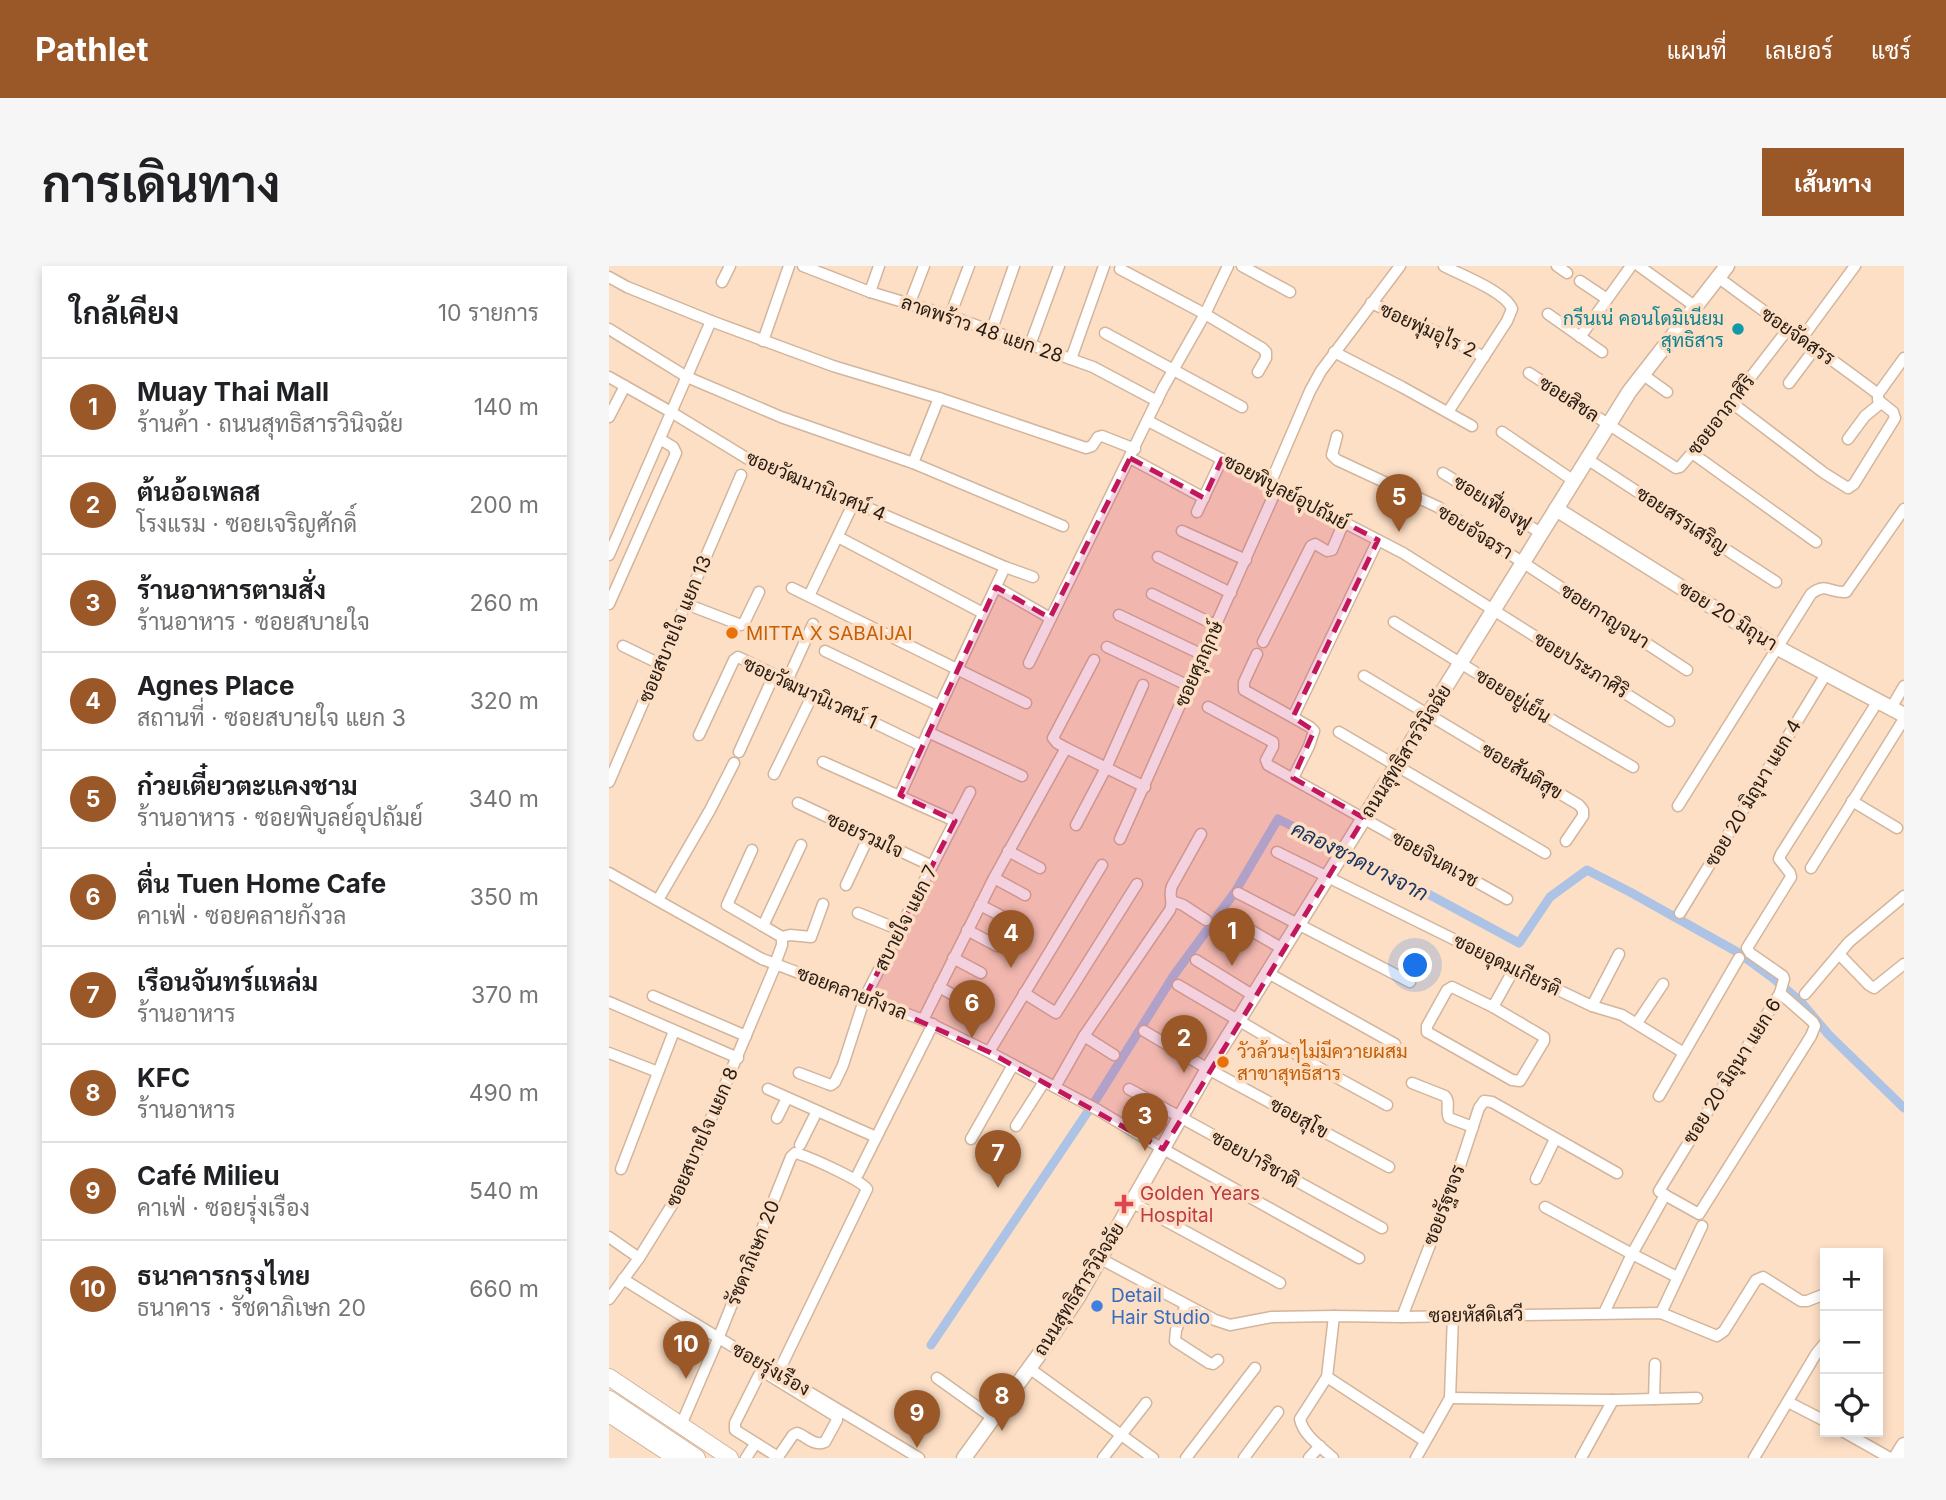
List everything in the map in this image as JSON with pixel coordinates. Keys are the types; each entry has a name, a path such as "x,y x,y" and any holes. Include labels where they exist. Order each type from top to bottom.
{"main road":[{"path":"609,1377 730,1458"},
{"path":"609,1389 713,1458"},
{"path":"609,1399 697,1458"},
{"path":"609,1414 676,1458"}],"street":[{"path":"722,282 730,266"},
{"path":"763,341 789,266"},
{"name":"ลาดพร้าว 48 แยก 28","path":"803,266 830,271 870,292 950,316 1071,359 1101,371 1157,401"},
{"path":"870,292 879,266"},
{"path":"909,305 924,266"},
{"path":"950,316 969,266"},
{"path":"991,332 1014,266"},
{"path":"1030,345 1059,266"},
{"path":"1071,359 1104,266"},
{"path":"1029,663 1173,369 1205,314 1228,266"},
{"path":"1242,266 1290,292"},
{"name":"ซอยศุภฤกษ์","path":"1120,839 1246,560 1310,391 1334,352 1400,266"},
{"path":"1444,266 1494,292 1510,303 1512,309 1485,357 1448,412"},
{"path":"1557,266 1567,273"},
{"path":"1580,337 1631,266"},
{"path":"1639,266 1696,307"},
{"path":"1802,338 1855,266"},
{"path":"1120,269 1262,348 1266,352 1266,358 1258,372"},
{"name":"ถนนสุทธิสารวินิจฉัย","path":"964,1458 1074,1304 1208,1069 1608,425 1642,374 1723,272"},
{"name":"ซอยจัดสรร","path":"1723,272 1788,329 1816,347 1879,399 1893,412 1895,418 1849,488 1824,473 1731,402"},
{"path":"609,277 763,341 1086,448 1102,436 1204,498"},
{"path":"1580,281 1607,299"},
{"name":"ซอยพุ่มอุไร 2","path":"1371,303 1485,357"},
{"path":"1548,314 1602,352"},
{"path":"609,555 711,321"},
{"path":"609,329 687,377 781,417 913,463 1063,526"},
{"name":"ซอยอาภาศิริ","path":"1608,425 1676,468 1680,467 1788,329"},
{"path":"1105,333 1242,407"},
{"path":"1789,383 1816,347"},
{"path":"1334,352 1472,426"},
{"path":"1848,439 1879,399 1904,358"},
{"name":"ซอยสิชล","path":"1529,373 1608,425"},
{"path":"1642,374 1667,392"},
{"name":"ซอยวัฒนานิเวศน์ 4","path":"609,377 753,462 1033,577"},
{"path":"609,417 625,386"},
{"path":"913,463 939,398"},
{"name":"ซอยพิบูลย์อุปถัมย์","path":"1148,421 1378,540 1494,610"},
{"path":"1502,432 1574,481"},
{"name":"ซอยอัจฉรา","path":"1337,436 1332,456 1337,460 1438,508 1523,562"},
{"path":"609,604 676,453 673,447 660,439"},
{"path":"1692,453 1816,542"},
{"path":"1196,512 1222,459"},
{"name":"ซอยสรรเสริญ","path":"1587,459 1776,582"},
{"name":"ซอยเฟื่องฟู","path":"1443,473 1541,533"},
{"name":"ซอยสบายใจ แยก 13","path":"609,782 741,475"},
{"path":"810,596 854,502"},
{"name":"ซอย 20 มิถุนา","path":"1556,509 1777,648 1894,711"},
{"path":"1678,806 1811,594 1824,587 1846,592 1904,509"},
{"path":"1263,642 1311,546 1315,544 1327,551 1332,550 1344,522"},
{"path":"1182,531 1246,560"},
{"path":"838,537 983,613"},
{"path":"1293,718 1378,540"},
{"path":"1158,557 1231,593"},
{"name":"ซอยกาญจนา","path":"1523,562 1687,670"},
{"path":"900,795 1005,567"},
{"path":"996,587 1050,618"},
{"path":"792,588 1026,704"},
{"path":"686,604 741,625 759,593"},
{"path":"1152,594 1217,626"},
{"name":"ซอยประภาศิริ","path":"1494,610 1669,721"},
{"path":"1119,615 1203,655"},
{"name":"ซอยอยู่เย็น","path":"1394,622 1633,767"},
{"path":"787,681 813,624"},
{"path":"622,646 660,664"},
{"path":"1107,647 1189,686"},
{"path":"825,651 940,706"},
{"path":"1257,654 1244,682 1244,690 1314,731 1293,778"},
{"name":"ซอยวัฒนานิเวศน์ 1","path":"699,735 734,660 738,657 922,746"},
{"path":"1094,660 1054,733 1054,740 1145,787"},
{"path":"739,752 774,674"},
{"name":"ซอย 20 มิถุนา แยก 4","path":"1679,913 1826,674"},
{"path":"1364,676 1428,715"},
{"path":"1076,825 1106,768 1143,685"},
{"path":"1811,868 1852,801 1904,686"},
{"path":"774,774 813,694"},
{"name":"ซอยจินตเวช","path":"1208,707 1273,742 1266,762 1507,899"},
{"name":"ซอย 20 มิถุนา แยก 6","path":"1604,1313 1632,1254 1665,1195 1659,1191 1782,987 1780,973 1750,953 1747,948 1791,877 1779,859 1781,854 1894,711"},
{"name":"ซอยสันติสุข","path":"1428,715 1579,805 1583,816 1566,841"},
{"path":"928,732 1022,776"},
{"path":"1339,732 1545,853"},
{"path":"858,1174 928,1022 939,987 953,958 1066,748"},
{"path":"823,762 955,821"},
{"path":"658,900 734,763"},
{"name":"สบายใจ แยก 7","path":"799,1073 831,1085 835,1083 865,997 970,792"},
{"path":"1852,801 1897,828"},
{"name":"ซอยรวมใจ","path":"798,803 932,866"},
{"path":"1055,1087 1084,1036 1170,911 1172,901 1169,895 1172,886 1201,834"},
{"path":"846,885 869,836"},
{"path":"763,926 801,845"},
{"path":"752,850 727,905 782,937 811,937 823,904"},
{"path":"1008,852 1040,868"},
{"name":"ซอยอุดมเกียรติ","path":"1277,852 1514,969 1592,1006 1614,1012 1637,1023 1684,1053"},
{"path":"989,1052 1102,864"},
{"name":"ซอยคลายกังวล","path":"609,873 775,964 928,1022 989,1052 1098,1110 1163,1149"},
{"path":"994,878 1025,895"},
{"path":"1024,993 1056,1013 1137,884"},
{"path":"1238,892 1410,982"},
{"path":"1805,995 1856,936 1904,896"},
{"path":"1172,901 1206,920"},
{"path":"980,905 1011,921"},
{"path":"857,913 900,930"},
{"path":"1226,916 1283,950"},
{"path":"967,930 997,946"},
{"name":"ซอยสบายใจ แยก 8","path":"609,1299 639,1258 680,1192 747,1036 782,945 782,937"},
{"path":"1592,1006 1619,954"},
{"path":"1839,954 1874,988 1904,964"},
{"path":"953,958 981,973"},
{"path":"1659,1096 1739,958"},
{"path":"1196,960 1254,996"},
{"path":"1493,1007 1514,969"},
{"path":"1268,973 1395,1044"},
{"path":"1637,1023 1663,984"},
{"path":"1178,985 1387,1105"},
{"path":"939,987 966,1002"},
{"path":"1665,1195 1699,1214 1811,1036 1815,1026 1813,1021 1782,987"},
{"path":"1449,988 1456,988 1493,1007 1544,1037 1520,1081 1513,1080 1427,1032 1427,1026 1449,988"},
{"path":"653,996 747,1036"},
{"path":"609,1002 738,1058"},
{"path":"621,1169 674,1031"},
{"name":"ซอยสุโข","path":"1144,1031 1208,1069 1389,1167"},
{"path":"1084,1036 1114,1055"},
{"path":"609,1053 658,1072"},
{"path":"971,1139 1013,1065"},
{"path":"1016,1126 1044,1082"},
{"path":"1412,1083 1445,1096 1448,1100 1447,1116 1473,1127"},
{"path":"768,1089 876,1137"},
{"name":"ซอยปาริชาติ","path":"1129,1089 1382,1228"},
{"path":"777,1118 787,1098"},
{"name":"ซอยรัฐขจร","path":"1402,1317 1482,1103 1492,1102 1555,1139"},
{"path":"800,1145 817,1111"},
{"path":"1537,1179 1555,1139 1617,1173"},
{"path":"1163,1149 1359,1258"},
{"name":"รัชดาภิเษก 20","path":"681,1426 719,1339 792,1154 799,1153 865,1185 867,1189 778,1373"},
{"path":"1133,1203 1280,1283"},
{"path":"1545,1207 1677,1277"},
{"path":"1661,1313 1702,1226"},
{"path":"609,1237 639,1258"},
{"name":"ซอยหัสดิเสวี","path":"1101,1259 1222,1324 1230,1325 1272,1317 1661,1313 1717,1336 1724,1331 1756,1280 1760,1278 1797,1300 1807,1301 1820,1296"},
{"name":"ซอยรุ่งเรือง","path":"623,1279 919,1458"},
{"path":"1186,1305 1175,1340 1209,1363 1213,1364 1218,1360"},
{"path":"1416,1458 1450,1398 1453,1315"},
{"path":"1333,1458 1304,1430 1300,1419 1327,1377 1334,1316"},
{"path":"1755,1458 1820,1349"},
{"path":"1654,1399 1655,1364"},
{"path":"1029,1368 1153,1458"},
{"path":"1186,1458 1255,1368"},
{"path":"764,1371 837,1417 822,1444 797,1433 778,1457 755,1444 734,1427 759,1375 764,1371"},
{"path":"1327,1377 1425,1441"},
{"path":"937,1378 993,1418"},
{"path":"1450,1398 1696,1398"},
{"path":"1581,1458 1613,1400"},
{"path":"1788,1402 1820,1419"},
{"path":"1103,1458 1146,1403"},
{"path":"1244,1458 1278,1412"},
{"path":"1853,1437 1890,1458"},
{"path":"746,1458 755,1444"},
{"path":"1896,1458 1904,1445"},
{"path":"1309,1458 1320,1446"}],"highlighted area":[{"path":"1130,458 1204,498 1222,459 1378,540 1293,717 1314,731 1293,778 1364,818 1163,1149 989,1052 865,997 955,821 900,795 996,587 1050,618"}],"waterway":[{"name":"คลองชวดบางจาก","path":"931,1345 1097,1098 1174,975 1235,892 1278,819 1393,875 1519,943 1550,897 1587,870 1739,953 1773,978 1801,1002 1828,1034 1904,1108"}],"place":[{"name":"กรีนเน่ คอนโดมิเนียม สุทธิสาร","path":"1738,329"},
{"name":"ก๋วยเตี๋ยวตะแคงชาม","path":"1399,532"},
{"name":"MITTA X SABAIJAI","path":"732,633"},
{"name":"Muay Thai Mall","path":"1232,966"},
{"name":"Agnes Place","path":"1011,968"},
{"name":"ตื่น Tuen Home Cafe","path":"972,1038"},
{"name":"วัวล้วนๆไม่มีควายผสม สาขาสุทธิสาร","path":"1223,1062"},
{"name":"ต้นอ้อเพลส","path":"1184,1073"},
{"name":"ร้านอาหารตามสั่ง","path":"1145,1151"},
{"name":"เรือนจันทร์แหล่ม","path":"998,1188"},
{"name":"Golden Years Hospital","path":"1124,1204"},
{"name":"Detail Hair Studio","path":"1097,1306"},
{"name":"ธนาคารกรุงไทย","path":"686,1379"},
{"name":"KFC","path":"1002,1431"},
{"name":"Café Milieu","path":"917,1448"}]}
